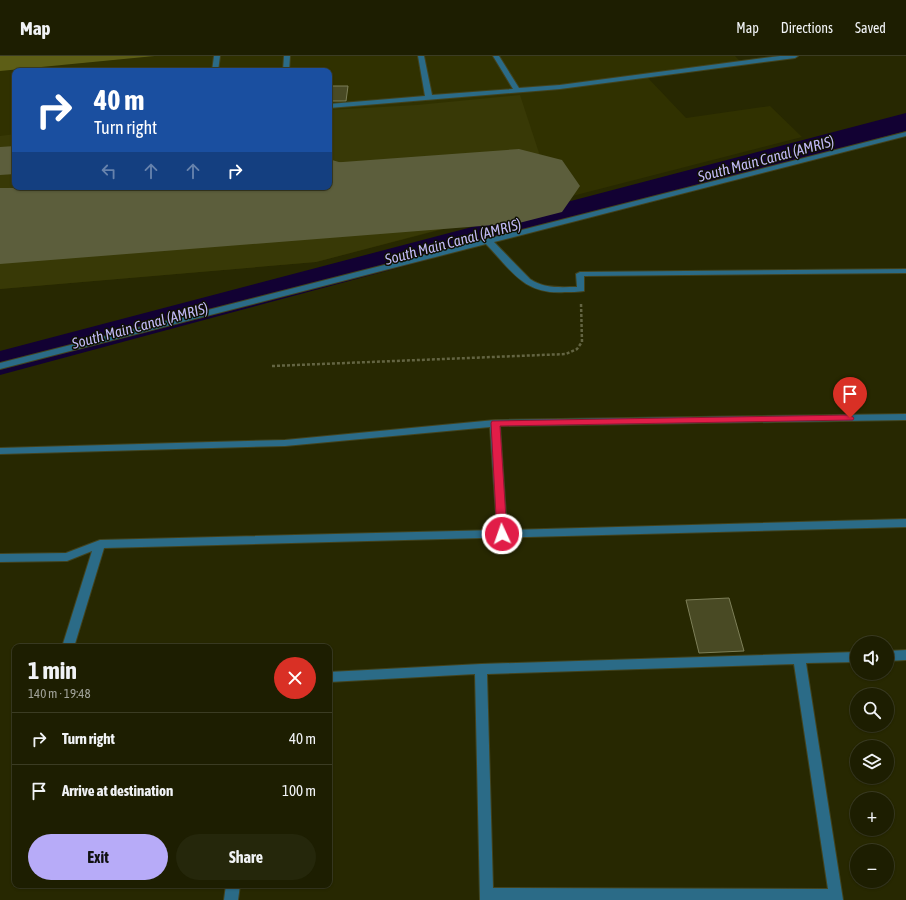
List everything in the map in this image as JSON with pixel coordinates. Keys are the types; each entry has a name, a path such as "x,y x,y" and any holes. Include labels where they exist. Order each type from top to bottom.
{"street":[{"path":"215,68 217,56"},
{"path":"286,68 287,56"},
{"path":"421,56 429,98"},
{"path":"496,56 517,90"},
{"path":"754,56 759,62"},
{"path":"332,106 560,87 759,62 795,56"},
{"path":"0,366 906,134"},
{"path":"489,242 533,286 549,290 580,289 580,274 906,271"},
{"path":"0,451 285,443 496,423 906,417"},
{"path":"496,423 502,534"},
{"path":"0,558 67,557 100,544 906,523"},
{"path":"69,644 100,544"},
{"path":"894,656 906,655"},
{"path":"332,676 481,669 850,657"},
{"path":"481,669 486,897 835,897 799,658"},
{"path":"231,900 233,888"}],"path":[{"path":"272,366 566,354 577,349 582,342 580,289"}],"shaded area":[{"path":"0,56 155,56 31,68 12,68 12,70 0,71"},
{"path":"155,56 735,56 742,63 648,78 686,118 770,106 802,137 316,262 0,289 0,58 61,65"},
{"path":"520,95 542,162 362,175 344,171 332,164 332,110 417,105"},
{"path":"12,134 12,152 0,153 0,136"},
{"path":"12,167 12,190 165,190 0,202 0,168"},
{"path":"506,212 316,262 0,289 0,252"}],"building":[{"path":"332,86 348,86 346,101 332,101"},
{"path":"729,598 744,651 699,653 686,600"}],"waterway":[{"name":"South Main Canal (AMRIS)","path":"0,363 906,122"}],"taxiway":[{"path":"0,161 12,160"},
{"path":"332,175 386,196"},
{"path":"284,204 308,190"}],"runway":[{"path":"0,226 519,186"}],"route":[{"path":"502,534 496,423 850,418"}]}
